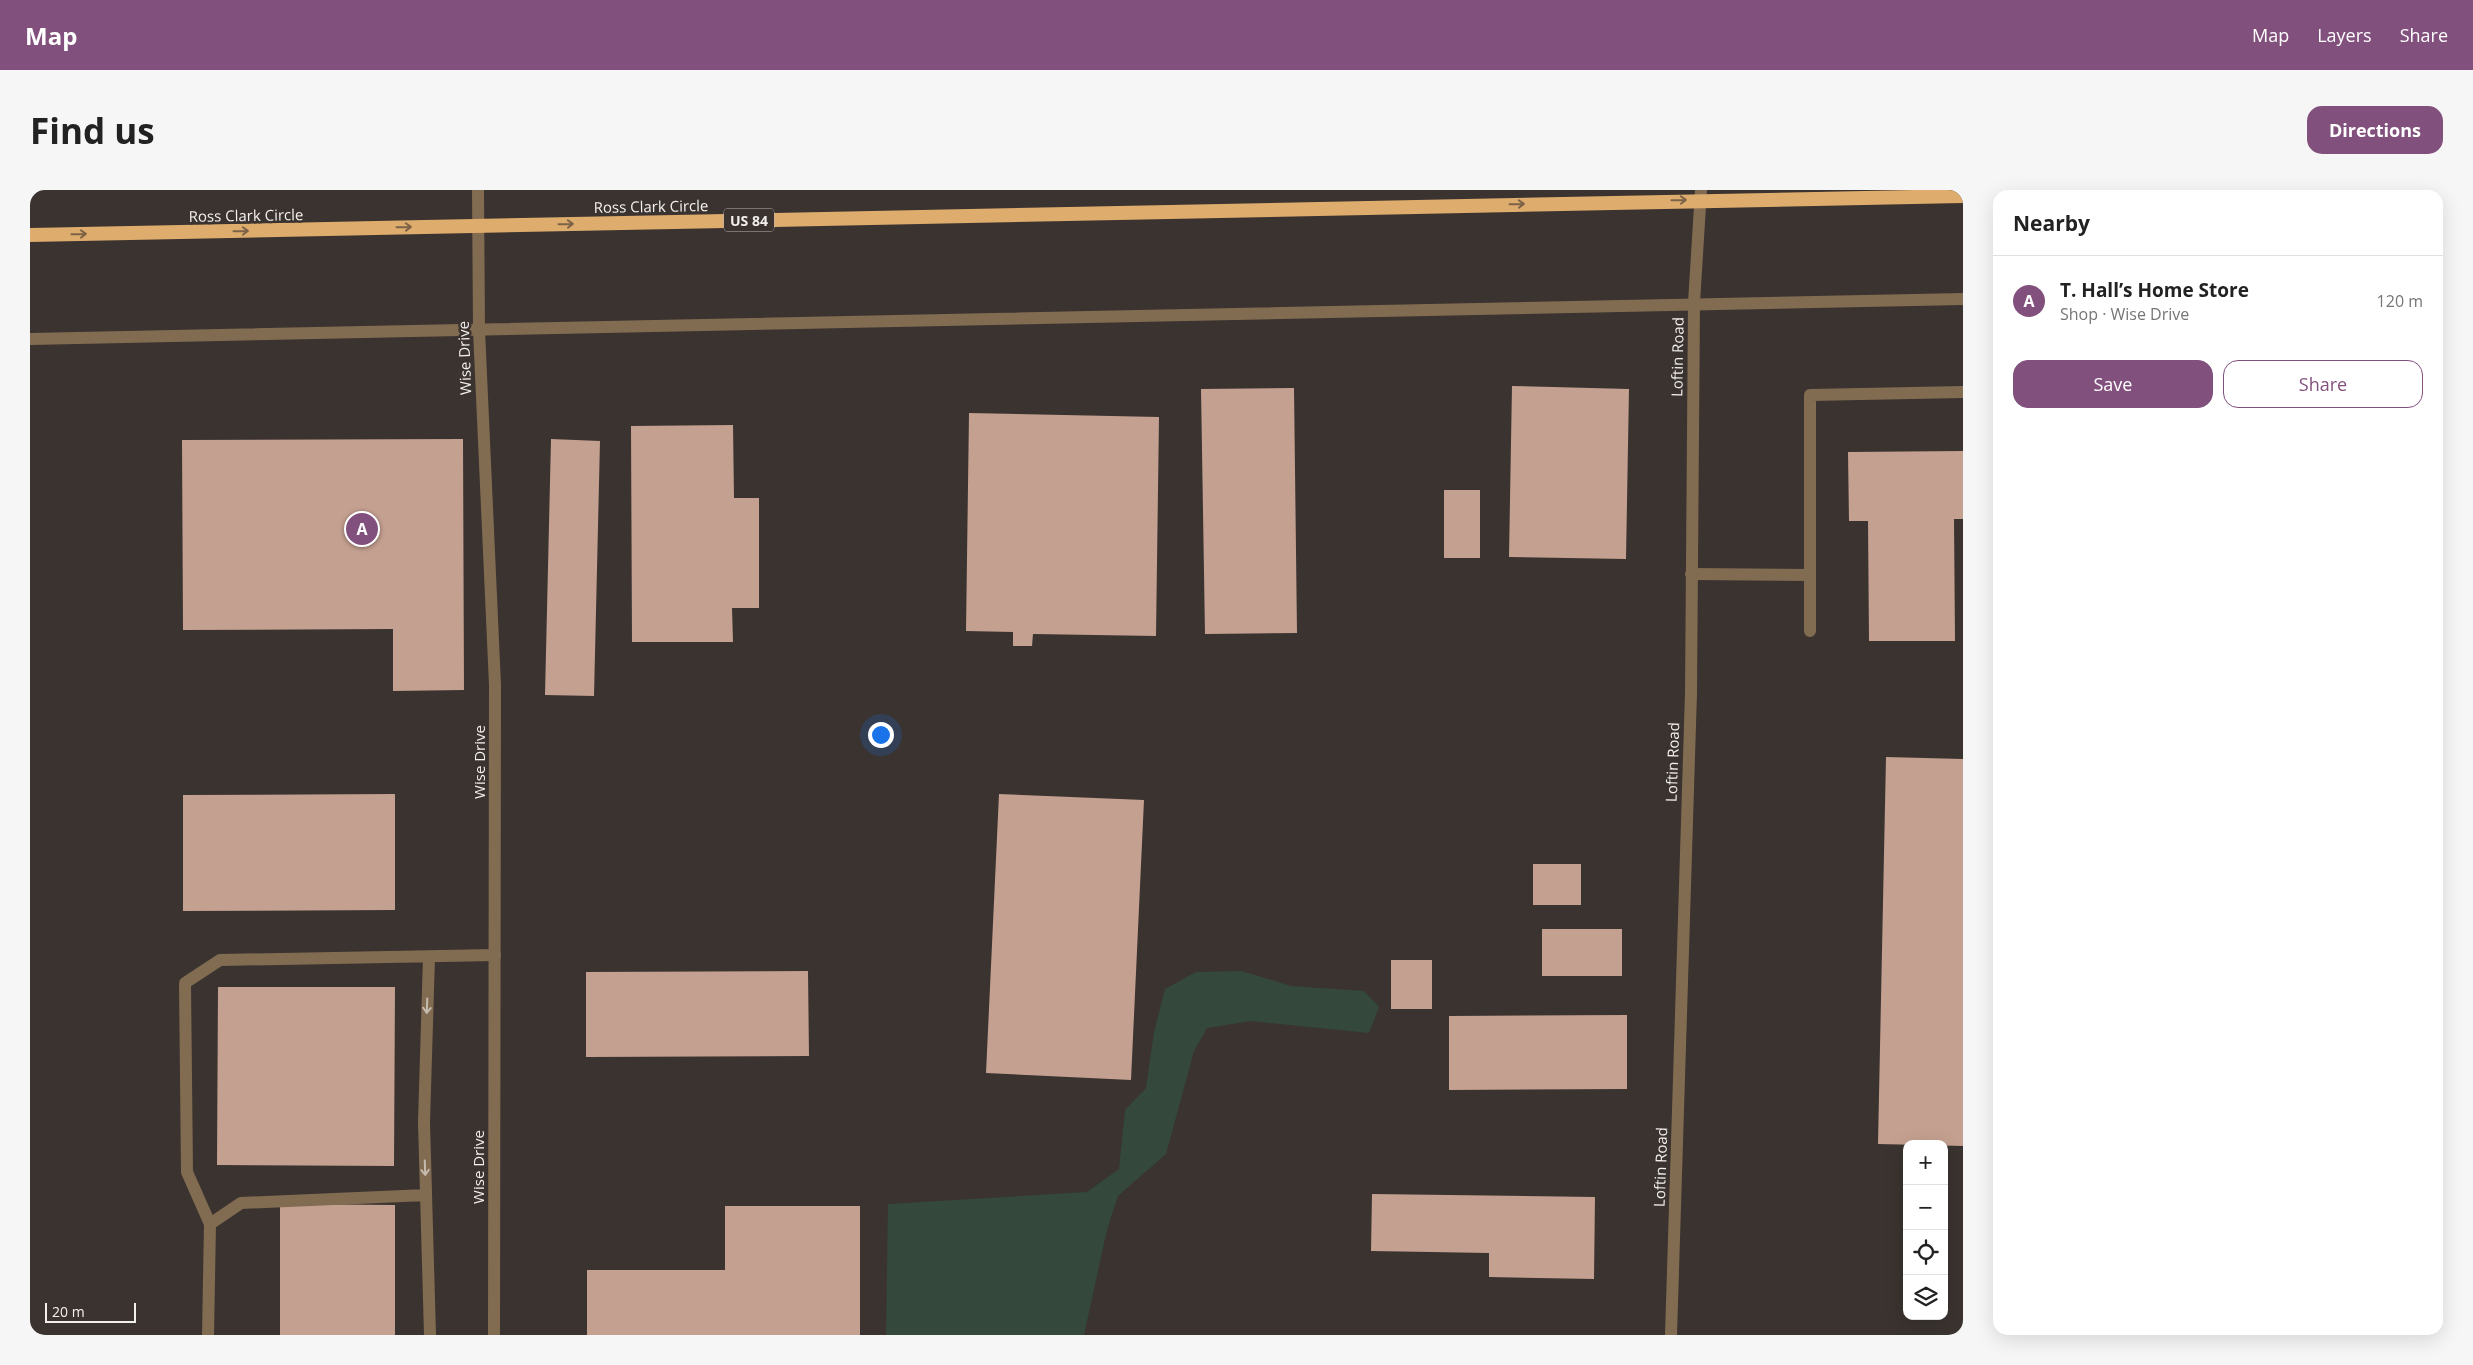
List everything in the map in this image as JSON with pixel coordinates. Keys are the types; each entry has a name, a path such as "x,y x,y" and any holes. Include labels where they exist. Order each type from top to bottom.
{"highway":[{"name":"Ross Clark Circle","path":"30,236 1701,195 1963,196"}],"street":[{"name":"Wise Drive","path":"478,190 479,330 495,685 494,1335"},
{"name":"Loftin Road","path":"1671,1335 1690,713 1694,303 1701,195"},
{"path":"30,339 1694,303 1963,299"},
{"path":"1810,630 1810,395 1963,392"},
{"path":"1691,574 1810,575"},
{"path":"208,1335 210,1224 187,1172 185,983 220,960 495,955"},
{"path":"429,957 424,1122 430,1335"},
{"path":"210,1224 241,1203 426,1195"}],"green space":[{"path":"1242,971 1291,986 1364,991 1379,1007 1369,1033 1251,1021 1207,1028 1194,1051 1166,1154 1118,1196 1107,1230 1084,1335 886,1335 888,1204 1087,1192 1119,1169 1125,1110 1146,1088 1154,1032 1165,989 1196,972"}],"building":[{"path":"1512,386 1629,389 1626,559 1509,557"},
{"path":"1294,388 1297,633 1205,634 1201,389"},
{"path":"969,413 1159,417 1156,636 1033,634 1032,646 1013,646 1013,632 966,631"},
{"path":"733,425 734,498 759,498 759,608 732,608 733,642 632,642 631,426"},
{"path":"463,439 464,690 393,691 393,629 183,630 182,440"},
{"path":"551,439 600,441 594,696 545,695"},
{"path":"1963,451 1963,519 1954,519 1955,641 1869,641 1868,521 1849,521 1848,452"},
{"path":"1444,490 1480,490 1480,558 1444,558"},
{"path":"1886,757 1963,759 1963,1146 1948,1146 1948,1140 1903,1140 1903,1145 1878,1144"},
{"path":"395,794 395,910 183,911 183,795"},
{"path":"999,794 1144,800 1131,1080 986,1073"},
{"path":"1533,864 1581,864 1581,905 1533,905"},
{"path":"1542,929 1622,929 1622,976 1542,976"},
{"path":"1391,960 1432,960 1432,1009 1391,1009"},
{"path":"808,971 809,1056 586,1057 586,972"},
{"path":"218,987 395,987 394,1166 217,1165"},
{"path":"1627,1015 1627,1089 1449,1090 1449,1016"},
{"path":"1372,1194 1595,1197 1594,1279 1489,1277 1489,1253 1371,1251"},
{"path":"280,1204 395,1205 395,1335 280,1335"},
{"path":"725,1206 860,1206 860,1335 587,1335 587,1270 725,1270"}],"place":[{"name":"T. Hall’s Home Store","path":"362,529"}]}
